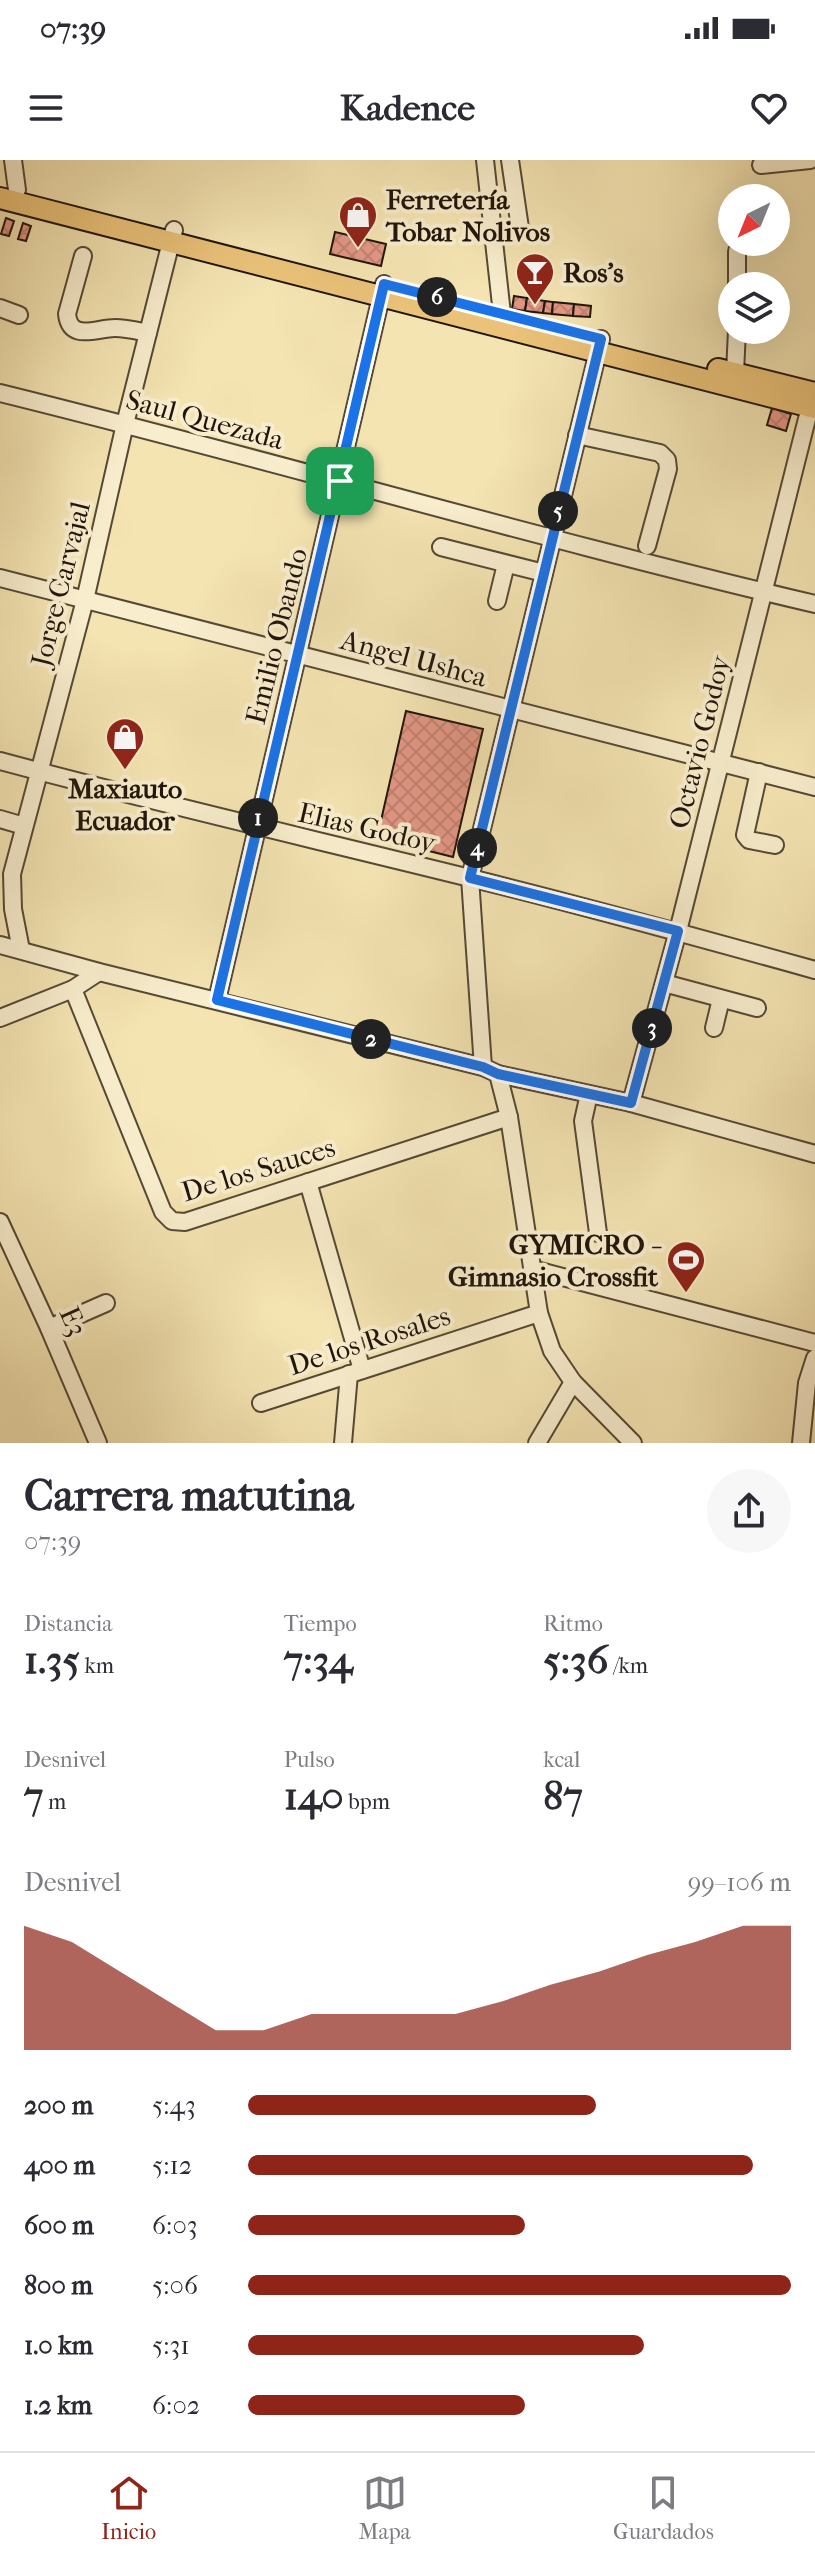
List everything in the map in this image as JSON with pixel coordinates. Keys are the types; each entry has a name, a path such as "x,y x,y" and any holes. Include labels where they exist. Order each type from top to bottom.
{"main road":[{"path":"6,191 813,400"},
{"path":"599,345 735,373 813,400"}],"street":[{"path":"6,191 13,160"},
{"path":"485,160 502,320"},
{"path":"495,235 520,228 510,160"},
{"path":"761,165 810,160"},
{"name":"Jorge Carvajal","path":"21,950 11,891 12,874 85,600 172,236"},
{"path":"83,256 67,314 71,327 86,332 116,328 148,333"},
{"name":"Emilio Obando","path":"217,1000 383,290"},
{"path":"0,308 19,315"},
{"path":"735,373 736,344"},
{"path":"599,345 470,878 491,1070 509,1117 539,1313 552,1351 573,1382 633,1443"},
{"name":"Saul Quezada","path":"0,393 552,539 815,604"},
{"name":"Octavio Godoy","path":"631,1103 813,400"},
{"path":"577,435 660,453 667,460 668,469 647,546"},
{"path":"441,547 544,573"},
{"path":"497,601 506,564"},
{"name":"Angel Ushca","path":"0,578 815,787"},
{"name":"Elias Godoy","path":"0,761 678,931 815,970"},
{"path":"759,772 745,835 749,840 775,845"},
{"path":"0,819 24,826"},
{"path":"0,945 631,1103 815,1154"},
{"path":"0,1018 73,989 99,972"},
{"path":"664,983 757,1008"},
{"name":"De los Sauces","path":"73,989 167,1217 179,1222 509,1117"},
{"path":"714,1028 721,999"},
{"path":"589,1094 583,1121 598,1233"},
{"path":"308,1182 356,1372 343,1443"},
{"name":"E3","path":"0,1222 98,1443"},
{"path":"532,1269 815,1343"},
{"path":"49,1328 106,1303"},
{"name":"De los Rosales","path":"261,1403 539,1313"},
{"path":"801,1443 807,1383 815,1358"},
{"path":"537,1443 573,1382"}],"building":[{"path":"6,218 14,221 9,236 1,234"},
{"path":"23,223 31,226 26,241 18,239"},
{"name":"Ferretería Tobar Nolivos","path":"335,232 386,244 381,266 330,254"},
{"path":"514,296 527,298 525,311 512,309"},
{"name":"Ros's","path":"527,298 545,301 543,313 525,311"},
{"path":"545,301 553,302 552,314 543,313"},
{"path":"553,302 574,304 573,316 552,314"},
{"path":"574,304 591,306 590,317 573,316"},
{"path":"772,408 791,414 786,431 767,425"},
{"path":"406,711 483,729 453,857 377,838"}],"place":[{"name":"Ferretería Tobar Nolivos","path":"358,249"},
{"name":"Ros's","path":"535,306"},
{"name":"Maxiauto Ecuador","path":"125,771"},
{"name":"GYMICRO - Gimnasio Crossfit","path":"686,1294"}],"route":[{"path":"384,284 601,339 470,878 678,931 631,1103 498,1074 483,1067 217,1000 340,481 384,284"}]}
